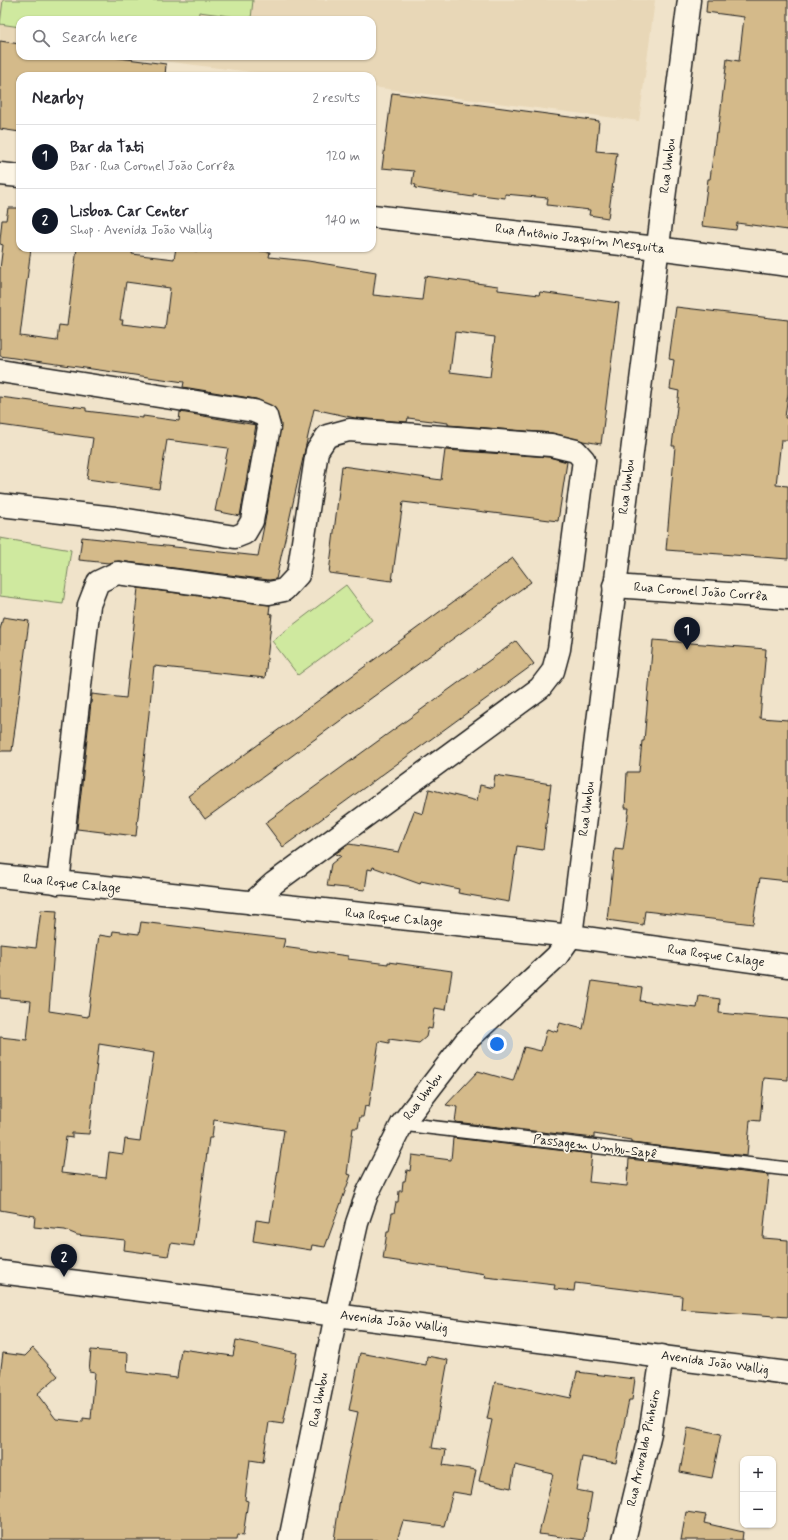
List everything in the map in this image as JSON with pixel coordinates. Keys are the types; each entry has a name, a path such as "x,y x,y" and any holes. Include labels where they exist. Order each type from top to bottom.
{"street":[{"name":"Rua Umbu","path":"290,1540 336,1315 357,1223 367,1194 402,1124 466,1041 557,956 570,936 690,0"},
{"path":"0,174 16,176"},
{"name":"Rua Antônio Joaquim Mesquita","path":"376,216 657,248 788,265"},
{"path":"0,371 254,411 266,416 270,427 252,520 245,533 235,537 115,518 0,505"},
{"path":"58,883 89,605 98,582 118,573 269,593 284,590 298,575 318,451 326,436 349,430 551,445 576,452 584,460 559,648 553,671 540,688 274,883 252,903"},
{"name":"Rua Coronel João Corrêa","path":"614,586 788,598"},
{"name":"Rua Roque Calage","path":"0,876 570,936 788,966"},
{"name":"Avenida João Wallig","path":"0,1272 788,1373"},
{"name":"Rua Ariovaldo Pinheiro","path":"624,1540 650,1433 662,1356"}],"lane":[{"name":"Passagem Umbu-Sapê","path":"402,1124 788,1169"}],"shaded area":[{"path":"0,0 655,0 639,121 376,88 376,72 250,72 155,60 376,60 376,16 16,16 16,43 0,41"}],"green space":[{"path":"3,0 253,0 251,16 229,16 199,12 198,16 16,16 16,26 0,24"},
{"path":"0,538 71,550 63,604 0,596"},
{"path":"346,585 372,620 298,675 272,641"}],"building":[{"path":"707,0 788,0 788,230 737,223 736,230 702,226 708,179 710,179 716,133 718,133 727,59 739,61 744,17 706,12"},
{"path":"0,41 16,43 16,60 135,60 166,64 165,72 16,72 16,131 0,129"},
{"path":"392,93 599,121 596,151 617,153 608,218 589,215 590,210 547,205 548,198 505,194 505,198 473,194 473,197 415,188 416,185 412,184 414,171 382,168"},
{"path":"8,208 16,208 16,252 30,252 20,336 57,341 59,325 67,326 76,252 132,252 132,254 174,259 175,252 270,252 269,257 308,261 376,272 373,295 422,300 425,276 498,286 498,290 539,295 540,292 619,303 601,444 552,433 448,425 448,423 408,418 407,422 355,418 314,409 276,579 269,580 119,561 109,563 79,560 82,537 258,556 281,424 275,408 256,399 183,387 184,382 0,356 0,269 3,245 0,244 0,240 2,220 6,220","holes":["126,282 170,288 165,329 122,324 123,320 120,320","455,332 495,337 490,377 450,372"]},
{"path":"676,307 788,320 788,393 785,418 788,418 788,440 781,440 776,485 788,486 788,559 666,550 675,446 672,446 679,391 670,389 674,360 669,359"},
{"path":"0,397 86,408 86,411 143,418 143,416 179,421 180,412 256,425 240,516 215,511 228,448 167,440 159,489 87,479 93,438 0,425"},
{"path":"445,450 549,457 567,462 558,521 403,502 392,581 329,573 342,466 441,480"},
{"path":"513,558 531,582 205,819 188,796"},
{"path":"138,588 270,605 269,613 272,614 265,678 154,666 136,836 77,829 92,694 126,698"},
{"path":"3,617 29,621 12,751 0,751 0,630"},
{"path":"653,640 766,649 760,718 788,720 788,881 760,878 753,924 645,911 643,925 607,920 615,849 623,850 629,808 625,808 627,772 639,772 642,741 644,741"},
{"path":"516,641 534,664 283,847 265,823"},
{"path":"495,775 551,784 543,850 517,846 509,902 458,893 459,889 421,881 420,884 373,867 372,870 368,869 365,890 327,886 331,864 341,856 335,854 349,844 399,852 414,811 423,814 429,789 477,801 480,785 493,788"},
{"path":"41,910 57,911 49,1011 88,1017 99,935 112,937 113,931 139,934 141,922 285,939 283,947 348,956 348,959 388,964 388,962 452,971 446,1010 435,1008 432,1029 428,1028 426,1037 419,1043 389,1039 389,1043 379,1041 369,1107 365,1106 363,1117 360,1117 358,1128 353,1128 347,1174 351,1175 325,1247 312,1245 311,1250 253,1241 256,1220 270,1222 284,1130 214,1120 212,1138 209,1138 194,1246 171,1243 168,1256 124,1250 125,1240 77,1235 65,1230 34,1227 35,1216 0,1210 0,1037 27,1040 31,1001 0,998 0,944 36,948","holes":["99,1044 154,1053 140,1141 125,1139 123,1154 109,1152 106,1178 61,1173 66,1137 72,1138 72,1133 89,1134"]},
{"path":"592,981 642,988 640,1001 697,1008 699,996 720,999 719,1013 788,1019 788,1080 764,1078 760,1121 750,1120 747,1156 631,1143 631,1140 594,1134 594,1138 455,1122 457,1107 446,1105 478,1071 513,1081 524,1047 541,1051 547,1029 557,1032 560,1023 583,1029"},
{"path":"453,1138 592,1154 589,1182 627,1186 629,1159 769,1175 763,1238 788,1240 788,1317 681,1309 682,1296 575,1283 574,1291 554,1289 555,1285 485,1277 486,1274 383,1259 387,1232 389,1232 392,1213 394,1213 396,1202 398,1202 399,1191 402,1191 403,1181 405,1181 407,1170 410,1171 412,1155 451,1160"},
{"path":"236,1340 297,1353 283,1424 269,1422 263,1462 250,1460 245,1500 248,1501 243,1536 237,1535 236,1540 0,1540 0,1375 3,1353 25,1356 33,1348 58,1376 37,1394 56,1419 83,1422 83,1418 91,1419 95,1372 89,1371 91,1350 128,1353 127,1372 177,1378 181,1349 233,1356"},
{"path":"360,1353 426,1365 427,1356 448,1360 432,1448 446,1450 443,1465 476,1470 471,1495 453,1492 444,1526 403,1521 397,1540 334,1540 340,1499 358,1412 349,1410"},
{"path":"577,1372 635,1379 632,1400 629,1400 616,1463 582,1457 576,1490 592,1493 584,1540 539,1534 553,1474 515,1465 511,1488 479,1481 492,1420 487,1419 495,1382 571,1398"},
{"path":"688,1427 721,1434 712,1478 680,1472"},
{"path":"686,1512 706,1515 704,1523 743,1532 742,1540 681,1540"}],"place":[{"name":"Bar da Tati","path":"687,650"},
{"name":"Lisboa Car Center","path":"64,1277"}]}
